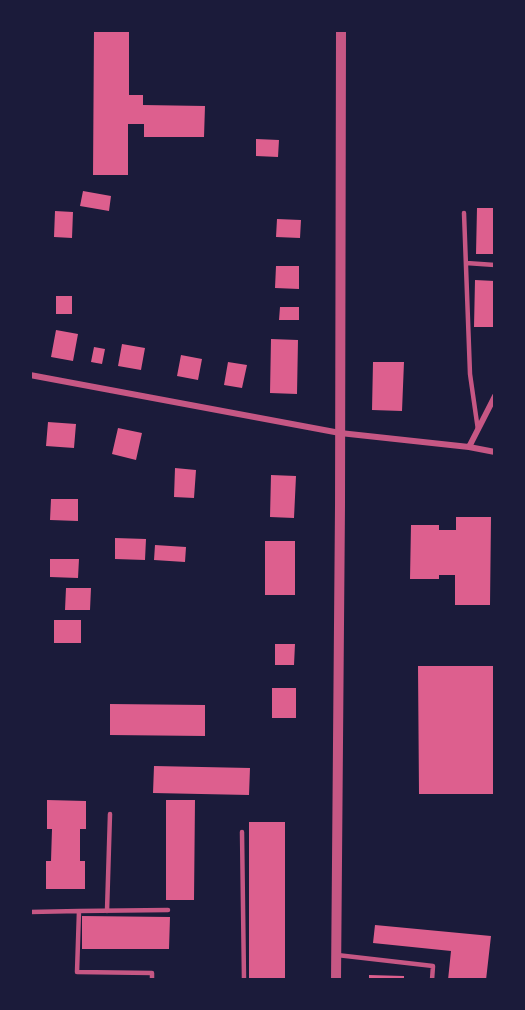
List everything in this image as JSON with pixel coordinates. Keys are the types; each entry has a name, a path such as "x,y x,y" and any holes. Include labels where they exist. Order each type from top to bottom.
{"street":[{"path":"336,980 341,30"},
{"path":"30,375 340,433 495,452"},
{"path":"469,447 495,396"}],"lane":[{"path":"464,213 470,374 478,430"},
{"path":"466,263 495,265"},
{"path":"107,911 110,813"},
{"path":"242,832 244,980"},
{"path":"30,912 168,910"},
{"path":"79,911 77,972 152,973 152,980"},
{"path":"337,955 433,966 432,980"}],"building":[{"path":"94,30 129,30 129,95 143,95 143,105 205,106 204,137 144,137 144,124 128,124 128,175 93,175"},
{"path":"256,139 279,140 278,157 256,156"},
{"path":"83,191 111,196 109,211 80,206"},
{"path":"477,208 495,208 495,254 476,254"},
{"path":"55,211 73,212 72,238 54,237"},
{"path":"277,219 301,220 300,238 276,237"},
{"path":"276,266 299,266 299,289 275,288"},
{"path":"475,280 495,281 495,327 474,327"},
{"path":"56,296 72,296 72,314 56,314"},
{"path":"280,307 299,307 299,320 279,320"},
{"path":"56,330 78,334 73,361 51,357"},
{"path":"271,339 298,340 297,394 270,393"},
{"path":"122,344 145,348 141,370 118,366"},
{"path":"94,347 105,349 102,364 91,362"},
{"path":"181,355 202,359 198,380 177,376"},
{"path":"228,362 247,365 242,388 224,385"},
{"path":"373,362 404,362 402,411 372,410"},
{"path":"48,422 76,424 74,448 46,446"},
{"path":"118,428 142,433 136,460 112,454"},
{"path":"175,468 196,470 194,498 174,497"},
{"path":"271,475 296,476 294,518 270,517"},
{"path":"51,499 78,499 78,521 50,520"},
{"path":"456,517 491,517 490,605 455,605 455,575 439,575 439,579 410,579 411,525 439,525 439,530 456,530"},
{"path":"115,538 146,539 145,560 115,559"},
{"path":"265,541 295,541 295,595 265,595"},
{"path":"155,545 186,547 185,562 154,560"},
{"path":"50,559 79,559 78,578 50,577"},
{"path":"66,588 91,588 90,610 65,610"},
{"path":"54,620 81,620 81,643 54,643"},
{"path":"275,644 295,644 294,665 275,665"},
{"path":"418,666 495,666 495,794 419,794"},
{"path":"272,688 296,688 296,718 272,718"},
{"path":"110,704 205,705 205,736 110,735"},
{"path":"154,766 250,768 249,795 153,793"},
{"path":"47,800 86,801 86,829 80,829 80,861 85,861 85,889 46,889 46,861 51,861 52,829 47,829"},
{"path":"166,800 195,800 194,900 166,900"},
{"path":"249,822 285,822 285,980 249,980"},
{"path":"82,916 170,917 169,949 82,949"},
{"path":"375,925 491,936 486,980 448,980 451,951 373,943"},
{"path":"369,975 404,976 404,980 369,980"}]}
